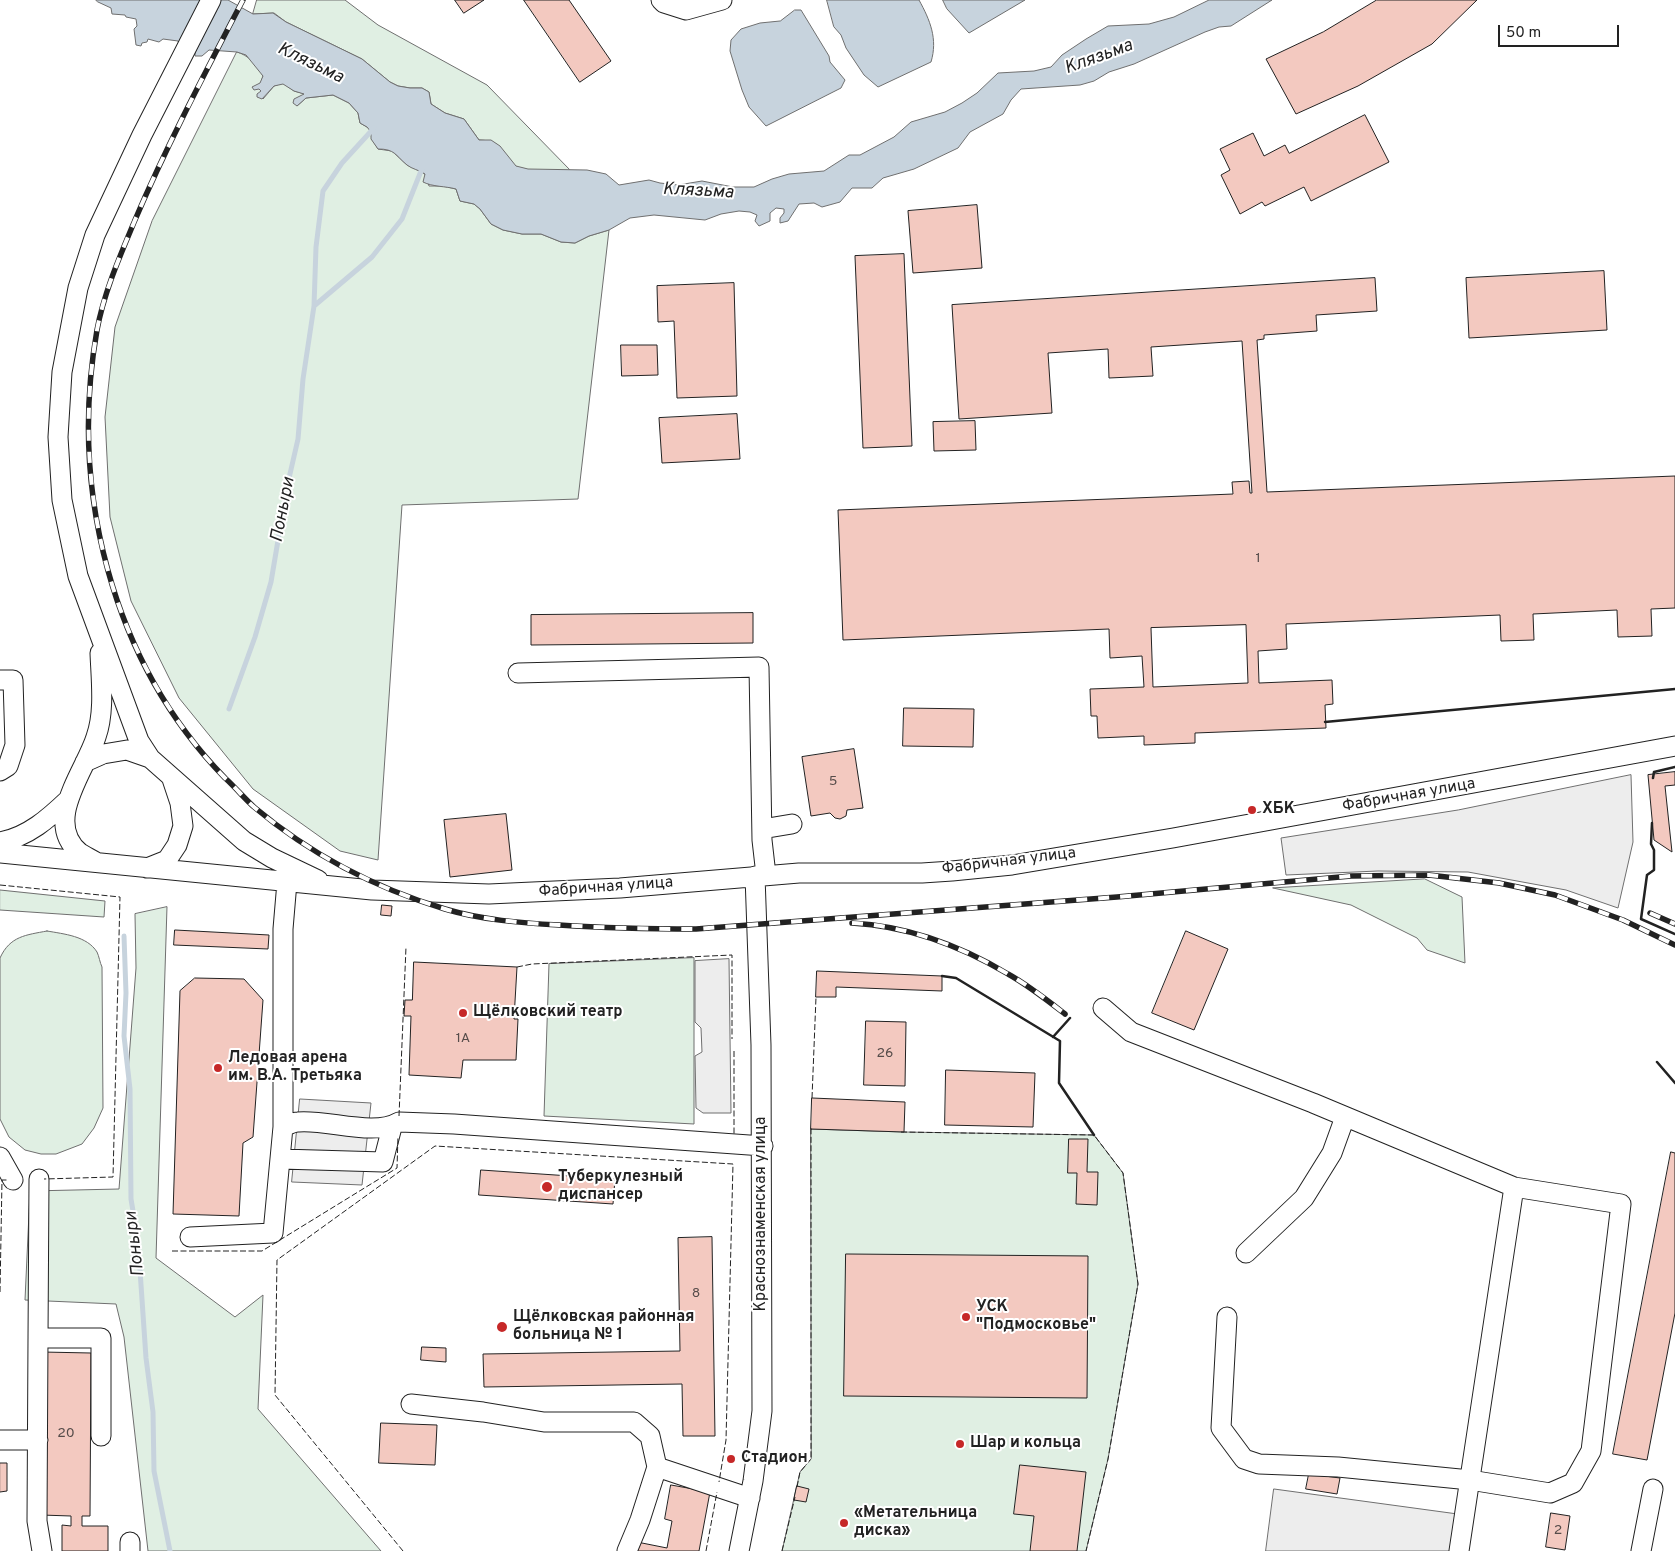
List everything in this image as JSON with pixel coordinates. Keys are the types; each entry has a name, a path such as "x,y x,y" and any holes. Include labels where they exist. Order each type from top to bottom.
{"street":[{"path":"150,758 139,741 78,576 62,500 58,437 62,372 78,288 95,235 142,135 211,0"},
{"path":"661,0 664,3 686,10 722,0"},
{"path":"85,762 97,736 102,698 100,638"},
{"name":"Краснознаменская улица","path":"518,673 760,667 762,829 760,875 762,1411 750,1498 739,1551"},
{"path":"0,680 13,680 15,746 8,766 0,771"},
{"name":"Фабричная улица","path":"0,853 396,892 489,894 620,888 760,875 840,872 922,873 1012,865 1254,824 1675,746"},
{"name":"Фабричная улица","path":"97,863 79,852 67,837 64,820 69,799 85,762 104,754 127,750 150,758 244,841 303,874 335,886"},
{"name":"Фабричная улица","path":"139,867 167,860 177,845 183,826 180,803 172,778"},
{"name":"Фабричная улица","path":"0,842 15,839 48,819 69,799"},
{"path":"762,829 792,824"},
{"path":"190,1237 273,1233 284,1127 283,929 287,882"},
{"path":"1103,1008 1131,1032 1514,1187 1622,1204 1591,1451 1573,1483 1550,1493 1470,1480 1338,1467 1259,1464 1244,1459 1221,1428 1227,1317"},
{"path":"1246,1253 1304,1198 1332,1153 1345,1117"},
{"path":"284,1127 298,1122 369,1127 392,1126 399,1122 454,1124 762,1146"},
{"path":"281,1159 383,1162 392,1126"},
{"path":"0,1157 13,1180"},
{"path":"39,1179 37,1521 42,1551"},
{"path":"1460,1551 1514,1187"},
{"path":"38,1338 101,1338 101,1436"},
{"path":"412,1404 483,1412 544,1422 634,1422 650,1436 657,1467 640,1520 627,1551"},
{"path":"0,1440 38,1440"},
{"path":"657,1467 750,1498"},
{"path":"1641,1551 1653,1489"}],"green space":[{"path":"257,0 345,0 378,25 487,85 571,171 534,170 515,166 509,162 501,149 494,143 479,140 464,119 445,113 431,104 429,92 422,88 398,86 390,82 362,59 286,22 274,13 253,14"},
{"path":"237,52 249,58 261,72 263,76 259,89 263,99 274,86 283,83 294,91 305,94 300,98 297,106 306,98 333,95 349,103 358,113 360,123 372,132 372,139 378,149 392,151 407,165 425,174 429,186 443,186 456,189 460,201 474,204 491,224 503,230 522,234 541,234 561,242 575,243 589,236 609,230 578,499 402,505 378,860 340,851 253,789 179,698 131,601 110,517 105,417 115,327 152,221"},
{"path":"1425,879 1462,897 1465,963 1427,950 1417,938 1351,905 1273,888"},
{"path":"0,890 105,901 104,917 0,910"},
{"path":"167,907 156,1258 235,1317 263,1295 258,1409 381,1551 148,1551 124,1337 116,1304 25,1300 30,1191 119,1189 136,968 135,914"},
{"path":"47,931 61,933 87,942 97,952 102,967 103,1108 94,1128 82,1144 56,1154 41,1154 25,1150 9,1137 0,1119 0,958 9,945 19,938"},
{"path":"694,958 694,1124 544,1116 549,964"},
{"path":"811,1129 1094,1135 1123,1173 1138,1284 1108,1459 1086,1551 782,1551 800,1472 811,1459"}],"shaded area":[{"path":"1631,775 1633,842 1618,908 1566,890 1468,872 1378,871 1286,875 1281,838 1458,810"},
{"path":"729,959 731,1113 703,1113 696,1108 695,1056 702,1052 701,1028 695,1022 695,961"},
{"path":"300,1099 371,1103 362,1185 292,1182"},
{"path":"1274,1489 1465,1515 1461,1551 1266,1551"}],"water":[{"name":"Клязьма","path":"96,0 228,0 253,14 273,13 286,22 362,59 390,82 398,86 422,88 429,92 431,104 445,113 464,119 479,140 491,140 500,146 516,166 528,169 587,170 606,174 619,185 649,180 678,185 702,181 733,187 754,187 789,174 824,171 849,155 860,155 894,137 911,122 945,112 962,103 977,93 998,73 1034,71 1051,67 1062,55 1108,26 1149,24 1174,17 1209,0 1272,0 1231,26 1219,27 1205,32 1134,64 1109,72 1094,81 1080,85 1021,89 1011,100 1003,114 970,132 958,148 914,169 883,178 872,188 852,188 840,202 822,207 814,203 799,204 788,221 780,223 784,209 776,208 770,213 770,221 759,226 755,221 757,215 750,212 739,211 721,214 705,220 654,215 630,218 609,230 589,236 575,243 561,242 541,234 522,234 503,230 491,224 474,204 460,201 456,189 423,182 425,174 409,166 391,151 378,149 371,139 371,132 360,123 358,113 349,103 333,95 306,98 297,106 293,103 294,99 304,94 294,91 283,84 274,86 262,99 257,97 257,94 261,91 259,89 254,90 252,87 260,83 263,76 246,55 237,52 209,50 202,56 195,56 195,45 180,45 178,41 163,39 159,42 148,39 141,46 136,45 134,29 137,26 136,19 126,17 125,15 112,14 111,8"},
{"path":"827,0 919,0 932,30 934,45 931,62 878,87 864,75 846,48 841,35 834,27"},
{"path":"943,0 1025,0 969,33 947,9"},
{"path":"795,10 801,10 829,56 830,62 845,80 841,88 766,126 749,107 742,90 730,51 731,40 741,29 760,23 780,21"}],"building":[{"path":"455,0 484,0 464,13"},
{"path":"524,0 569,0 611,61 580,82"},
{"path":"1377,0 1477,0 1432,44 1358,86 1296,114 1266,59 1323,32"},
{"path":"1365,115 1389,162 1311,201 1304,187 1265,206 1262,202 1240,214 1221,175 1230,170 1220,149 1253,133 1264,156 1285,145 1289,153"},
{"path":"977,205 982,268 913,273 908,211"},
{"path":"904,254 912,446 863,448 855,256"},
{"path":"1604,271 1607,330 1469,338 1466,278"},
{"path":"1375,278 1377,311 1316,315 1317,331 1264,335 1264,339 1257,340 1267,492 1675,476 1675,608 1651,609 1652,636 1618,637 1617,610 1533,614 1534,640 1501,641 1500,615 1286,624 1287,649 1258,651 1259,683 1332,680 1333,704 1325,705 1326,728 1195,733 1195,743 1144,745 1144,736 1098,738 1097,716 1091,716 1090,689 1144,687 1142,656 1110,658 1109,629 843,640 838,510 1233,494 1232,482 1249,481 1250,493 1252,493 1242,341 1151,347 1153,376 1109,378 1108,349 1048,353 1052,413 959,419 952,305","holes":["1246,625 1248,683 1153,687 1151,628"]},
{"path":"734,283 737,396 677,398 674,321 658,322 657,286"},
{"path":"621,345 657,345 658,375 622,376"},
{"path":"737,414 740,459 662,463 659,418"},
{"path":"975,421 976,450 934,451 933,422"},
{"path":"753,613 753,643 531,645 531,615"},
{"path":"904,708 974,709 973,747 903,746"},
{"path":"854,749 863,808 847,810 846,816 840,819 835,818 830,813 811,816 802,757"},
{"path":"1675,772 1675,785 1665,786 1672,852 1654,840 1648,775"},
{"path":"506,814 512,870 450,877 444,820"},
{"path":"382,905 392,906 391,916 381,915"},
{"path":"175,930 269,935 268,949 174,945"},
{"path":"1186,931 1228,949 1194,1030 1152,1013"},
{"name":"Щёлковский театр","path":"414,962 517,967 514,1019 518,1019 516,1060 463,1060 461,1078 409,1075 411,1016 404,1016 405,1000 412,1000"},
{"path":"817,971 942,976 942,991 836,987 836,997 816,997"},
{"name":"Ледовая арена им. В.А. Третьяка","path":"195,978 244,979 263,1000 253,1137 243,1143 239,1216 173,1214 180,991"},
{"path":"866,1021 906,1022 905,1086 864,1085"},
{"path":"946,1070 1035,1073 1033,1127 945,1125"},
{"path":"812,1098 905,1102 904,1132 811,1129"},
{"path":"1069,1139 1088,1139 1087,1172 1098,1172 1097,1205 1076,1204 1077,1173 1068,1173"},
{"path":"1671,1152 1675,1153 1675,1313 1647,1460 1613,1454"},
{"name":"Туберкулезный диспансер","path":"481,1170 615,1179 613,1204 479,1195"},
{"path":"712,1237 715,1436 683,1436 682,1384 484,1387 483,1354 680,1351 678,1238"},
{"name":"УСК \"Подмосковье\"","path":"846,1254 1088,1256 1087,1398 844,1396"},
{"path":"422,1347 446,1348 446,1362 421,1360"},
{"path":"42,1352 91,1353 90,1516 82,1516 82,1526 108,1526 108,1551 62,1551 62,1525 71,1526 71,1516 41,1515"},
{"path":"381,1423 437,1425 435,1465 379,1463"},
{"path":"0,1463 7,1463 7,1491 0,1492"},
{"path":"1020,1465 1086,1472 1077,1551 1030,1551 1034,1516 1014,1514"},
{"path":"1309,1474 1340,1478 1337,1494 1306,1489"},
{"path":"671,1485 710,1492 699,1551 635,1551 637,1542 667,1548 672,1521 665,1519"},
{"path":"797,1486 809,1489 806,1502 794,1500"},
{"path":"1551,1513 1570,1516 1565,1550 1546,1547"}],"waterway":[{"name":"Поныри","path":"314,306 316,247 323,191 342,163 374,128"},
{"name":"Поныри","path":"229,709 255,637 271,582 287,487 298,439 303,379 314,306 372,257 402,219 423,166"},
{"name":"Поныри","path":"124,936 126,993 124,1036 130,1089 131,1199 138,1241 146,1358 153,1412 154,1471 170,1551"}],"railway":[{"path":"243,0 160,164 108,288 97,330 90,390 89,451 95,511 108,570 127,627 153,681 186,732 225,778 254,807 298,840 344,868 419,901 473,916 530,923 610,928 696,929 1117,897 1351,876 1429,875 1499,883 1555,895 1623,920 1675,945"},
{"path":"1650,913 1675,924"},
{"path":"852,923 893,928 952,946 1015,978 1065,1014"}],"fence":[{"path":"0,885 120,897 113,1177 44,1179"},
{"path":"399,1116 406,947"},
{"path":"517,967 532,964 732,955 732,1039"},
{"path":"812,1098 816,997"},
{"path":"734,1051 734,1134"},
{"path":"797,1487 800,1472 811,1459 811,1129 813,1129"},
{"path":"901,1132 1094,1135 1123,1173 1138,1284 1108,1459 1086,1551"},
{"path":"172,1251 262,1251 397,1168 398,1136"},
{"path":"403,1551 275,1395 277,1260 435,1146 733,1164 726,1440 719,1482"},
{"path":"0,1292 2,1180 7,1180"},
{"path":"706,1551 717,1492"},
{"path":"782,1551 795,1497"}],"wall":[{"path":"1325,722 1675,689"},
{"path":"1653,778 1654,772 1675,767"},
{"path":"1652,823 1651,844 1654,850 1654,870 1647,875 1641,919 1675,934"},
{"path":"942,976 956,978 1060,1041 1059,1083 1094,1135"},
{"path":"1053,1037 1070,1018"},
{"path":"1657,1062 1675,1083"}],"place":[{"name":"ХБК","path":"1252,810"},
{"name":"Щёлковский театр","path":"463,1013"},
{"name":"Ледовая арена им. В.А. Третьяка","path":"218,1068"},
{"name":"Туберкулезный диспансер","path":"547,1187"},
{"name":"УСК \"Подмосковье\"","path":"966,1317"},
{"name":"Щёлковская районная больница № 1","path":"502,1327"},
{"name":"Шар и кольца","path":"960,1444"},
{"name":"Стадион","path":"731,1459"},
{"name":"«Метательница диска»","path":"844,1523"}]}
